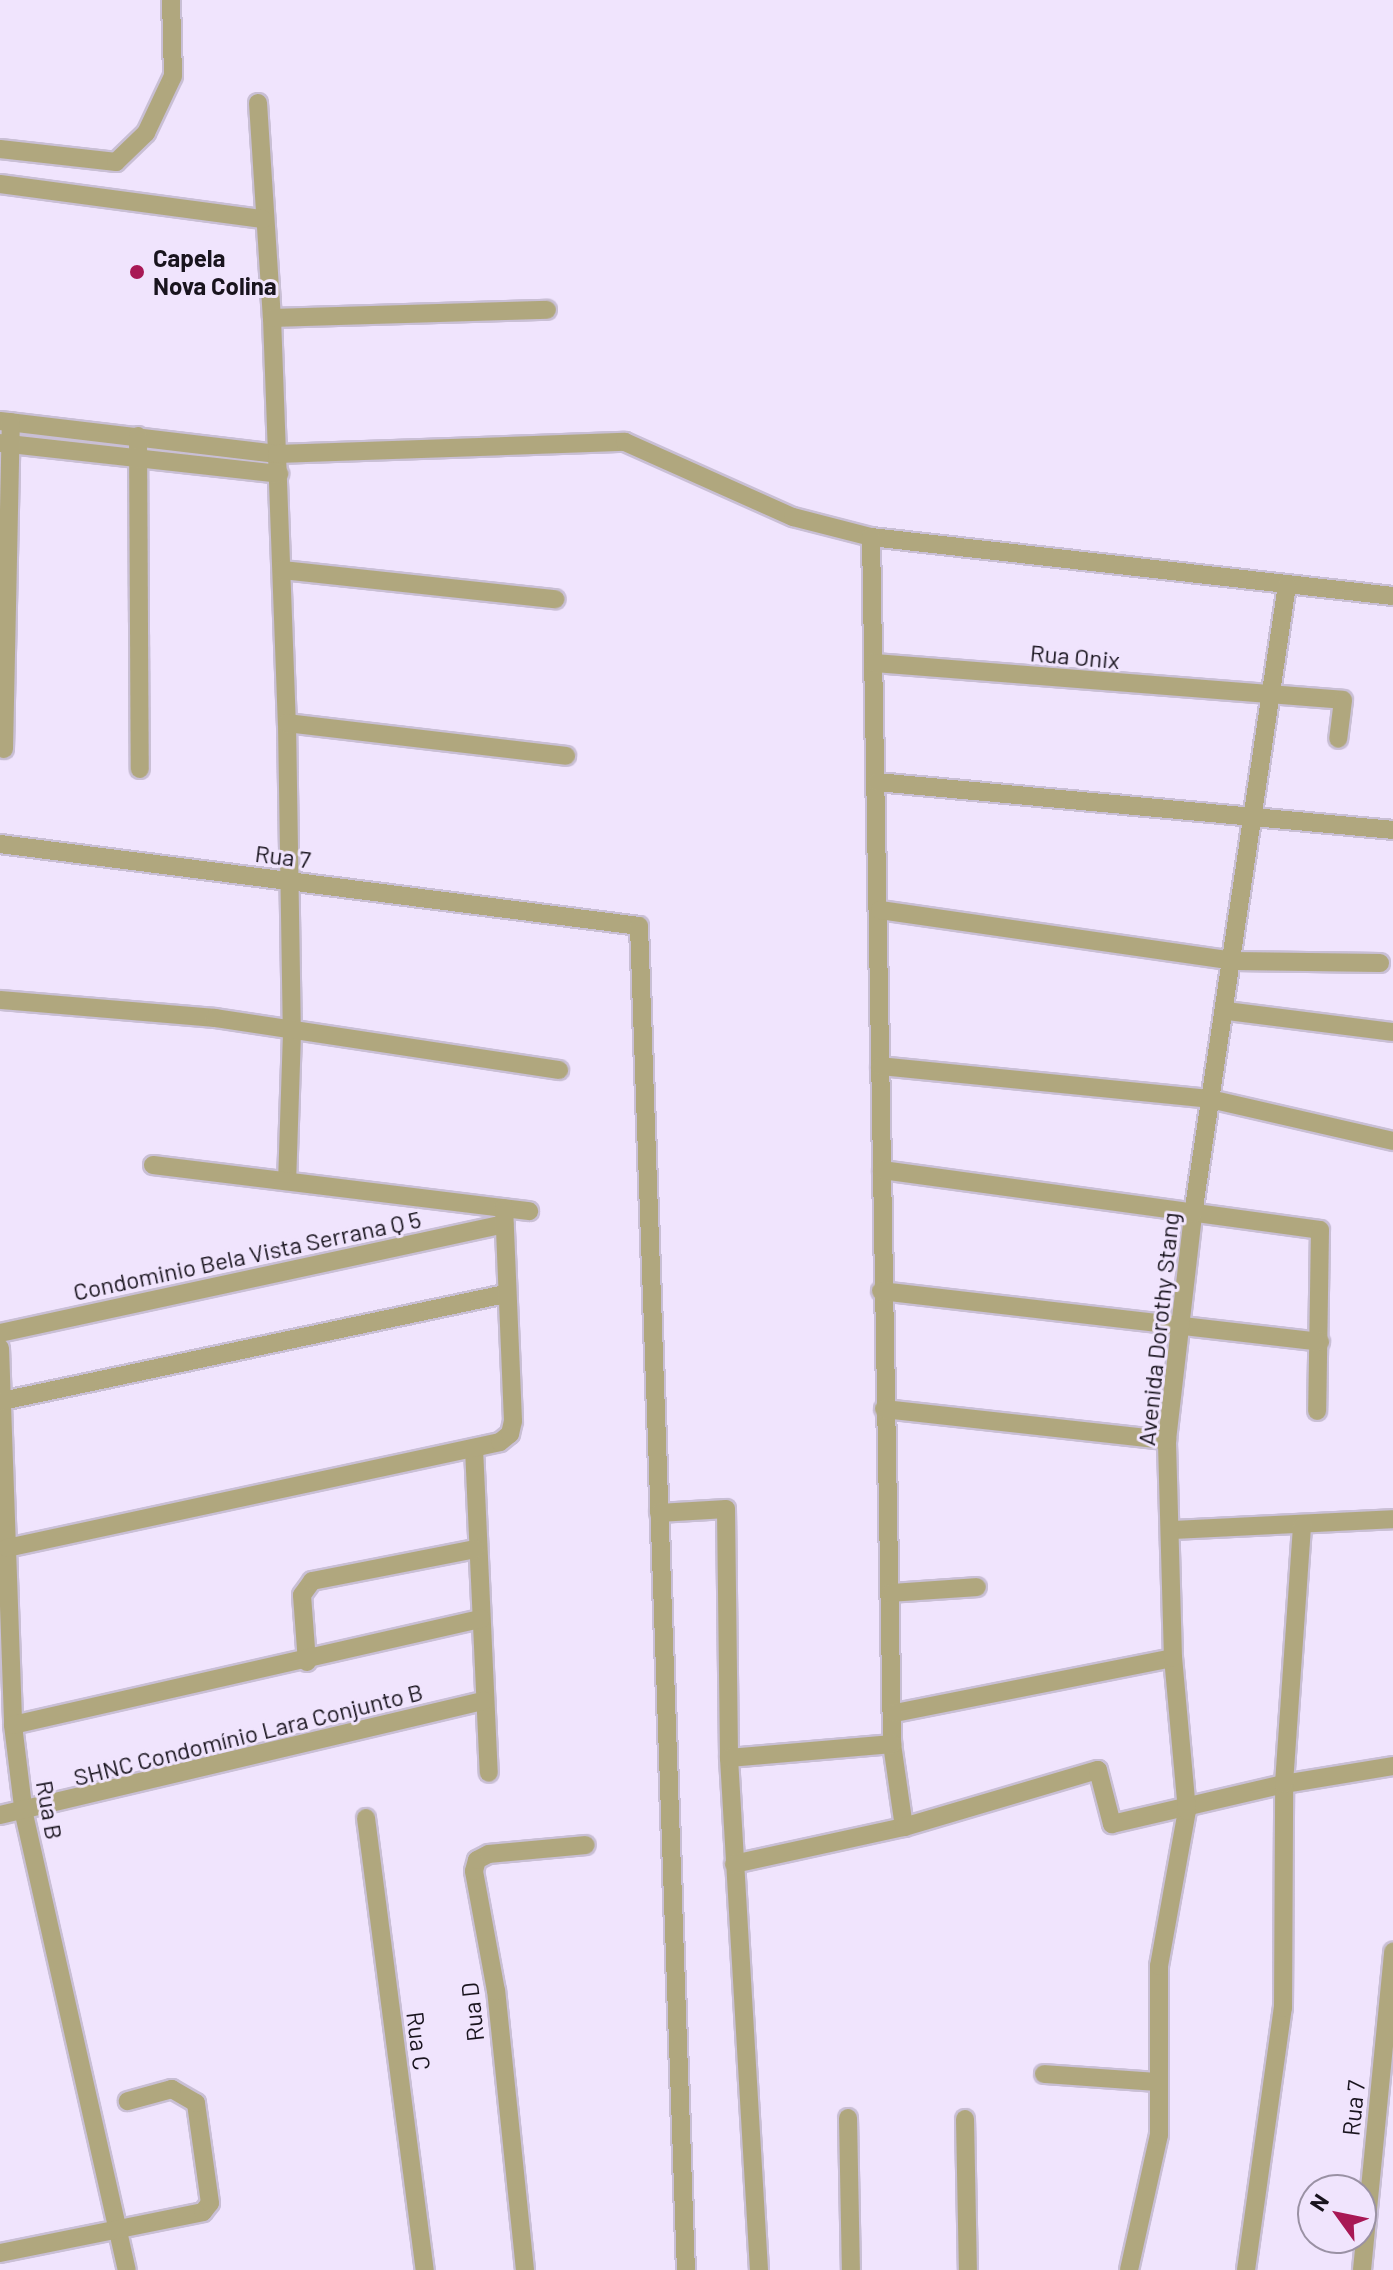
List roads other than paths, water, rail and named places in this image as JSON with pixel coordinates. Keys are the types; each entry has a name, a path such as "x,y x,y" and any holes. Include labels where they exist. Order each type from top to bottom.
{"street":[{"path":"0,149 116,162 146,133 173,76 171,0"},
{"path":"258,103 263,219 272,318 287,723 292,1033 287,1180"},
{"path":"0,184 263,219"},
{"path":"272,318 547,310"},
{"path":"4,749 5,422 277,454 625,442 793,517 871,537 1393,596"},
{"path":"138,436 140,769"},
{"path":"4,443 279,474"},
{"path":"871,537 880,910 881,1291 895,1713 892,1744 904,1827"},
{"path":"282,570 555,599"},
{"name":"Avenida Dorothy Stang","path":"1129,2270 1159,2135 1159,1966 1187,1811 1173,1658 1172,1530 1167,1440 1193,1214 1235,961 1251,816 1287,585"},
{"name":"Rua Onix","path":"874,663 1271,697 1343,700 1338,739"},
{"path":"287,723 566,756"},
{"path":"877,782 1393,830"},
{"name":"Rua 7","path":"0,844 561,913 639,926 659,1513"},
{"path":"880,910 1235,961 1380,963"},
{"path":"0,1000 215,1018 292,1033 559,1070"},
{"path":"1227,1011 1393,1032"},
{"path":"880,1066 1210,1099 1393,1141"},
{"name":"Condominio Bela Vista Serrana Q 5","path":"153,1165 287,1180 504,1216"},
{"path":"882,1170 1320,1230 1317,1411"},
{"name":"Condominio Bela Vista Serrana Q 5","path":"0,1333 529,1211"},
{"path":"7,1548 500,1442 510,1434 513,1421 505,1294 504,1216"},
{"path":"881,1291 1181,1329 1320,1342"},
{"path":"2,1401 505,1294"},
{"name":"Rua B","path":"0,1348 3,1523 7,1548 13,1725 24,1814 127,2270"},
{"path":"884,1409 1167,1440"},
{"path":"474,1448 475,1549 489,1773"},
{"path":"686,2270 659,1513 726,1509 729,1758 759,2270"},
{"path":"1172,1530 1302,1527 1393,1519"},
{"path":"1246,2270 1283,2008 1284,1784 1302,1527"},
{"path":"307,1662 302,1595 312,1581 475,1549"},
{"path":"890,1593 977,1587"},
{"path":"13,1725 307,1662 481,1619"},
{"path":"895,1713 1173,1658"},
{"name":"SHNC Condomínio Lara Conjunto B","path":"0,1815 24,1814 484,1701"},
{"path":"729,1758 892,1744"},
{"path":"734,1864 904,1827 1098,1770 1112,1824 1187,1811 1284,1784 1393,1766"},
{"name":"Rua C","path":"366,1818 425,2270"},
{"name":"Rua D","path":"525,2270 496,1991 474,1871 477,1860 489,1854 586,1845"},
{"name":"Rua 7","path":"1362,2270 1393,1952"},
{"path":"1044,2074 1159,2082"},
{"path":"0,2253 203,2212 212,2191 196,2103 172,2089 128,2101"},
{"path":"848,2118 851,2270"},
{"path":"965,2119 968,2270"}],"place":[{"name":"Capela Nova Colina","path":"137,272"}]}
